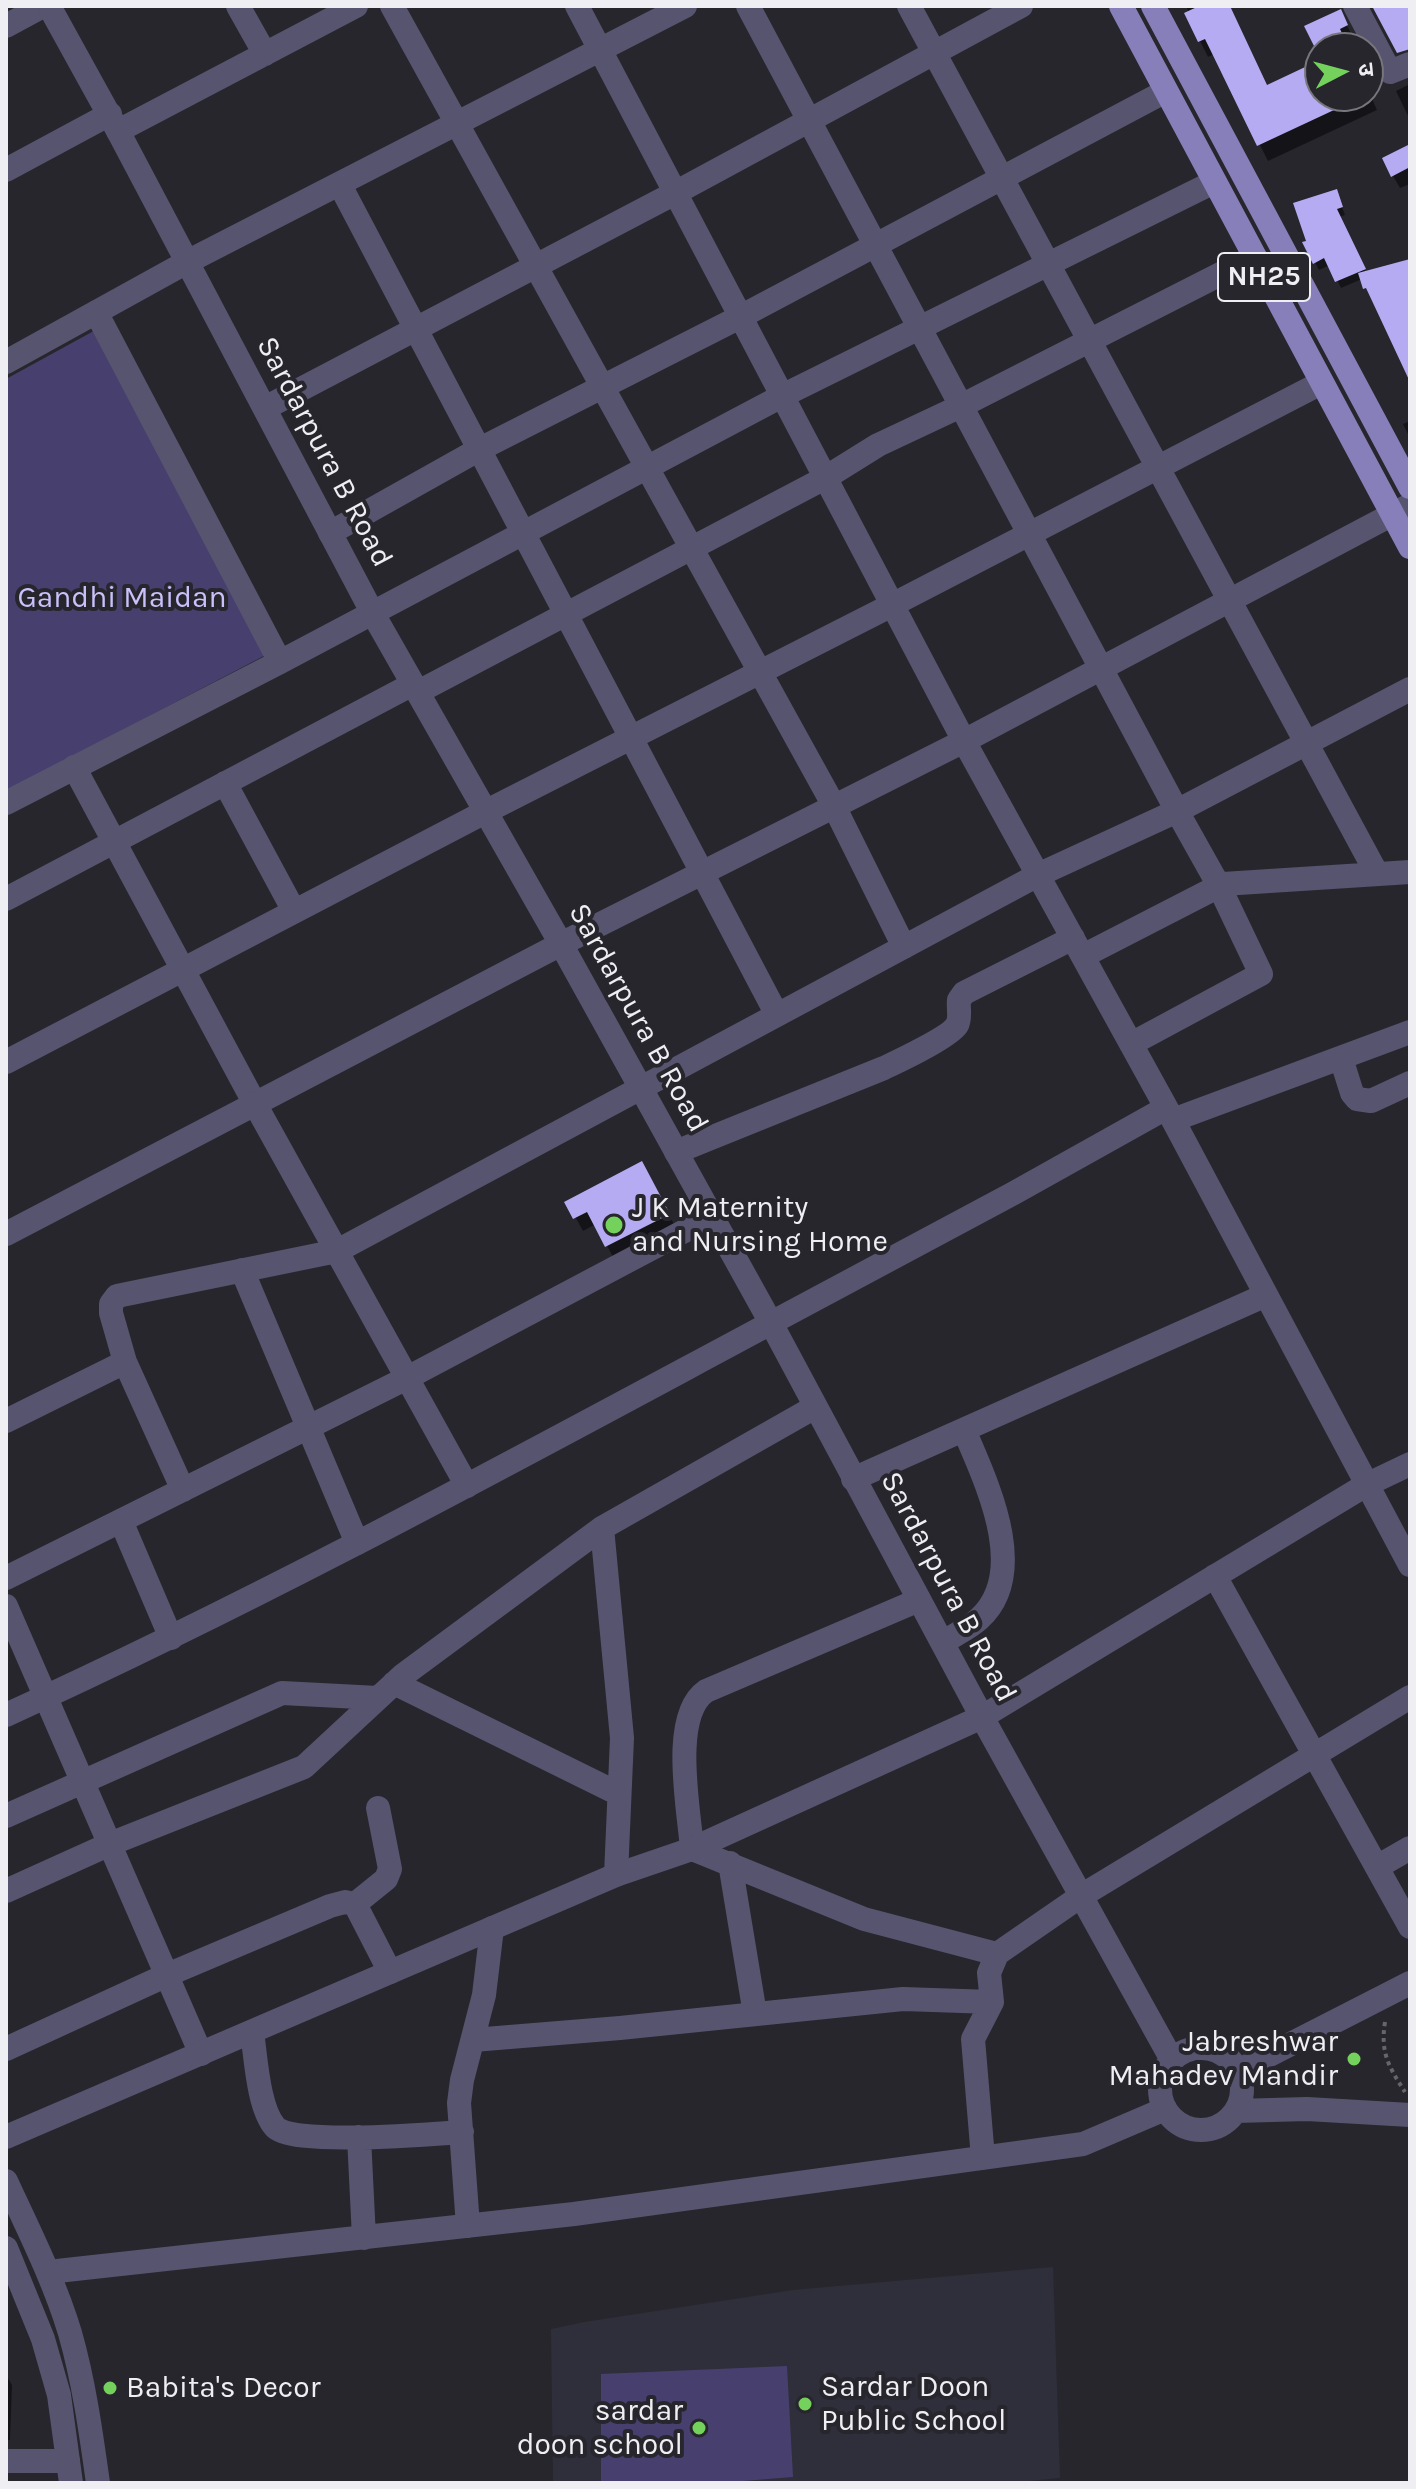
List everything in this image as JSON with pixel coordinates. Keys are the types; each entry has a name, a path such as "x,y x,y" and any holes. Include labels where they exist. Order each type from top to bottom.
{"main road":[{"name":"NH25","path":"1121,6 1321,383 1401,510 1410,547"},
{"name":"NH25","path":"1153,6 1410,487"}],"street":[{"path":"6,26 43,6"},
{"name":"Sardarpura B Road","path":"49,6 372,612 771,1323 982,1717 1172,2060"},
{"path":"238,6 265,54"},
{"path":"6,170 265,54 356,6"},
{"path":"392,6 834,806 904,947"},
{"path":"577,6 964,741 1170,1114 1410,1565"},
{"path":"6,362 187,262 685,6"},
{"path":"748,6 874,247 1219,886 1261,974 1131,1044"},
{"path":"909,6 1377,874"},
{"path":"265,408 675,193 1021,6"},
{"path":"1355,6 1390,72 1410,64"},
{"path":"330,533 478,450 740,317 1166,91"},
{"path":"6,803 782,396 1214,182"},
{"path":"340,185 777,1015"},
{"path":"6,899 225,783 564,614 825,478 878,445 1254,257"},
{"path":"96,312 280,662"},
{"path":"6,1062 1321,383"},
{"path":"6,1234 561,944 964,741 1401,510"},
{"path":"183,1490 125,1362 111,1313 111,1304 117,1296 337,1251 1038,875 1177,811 1410,689"},
{"path":"74,767 255,1104 467,1486"},
{"path":"225,783 294,911"},
{"path":"676,1152 884,1068 956,1028 959,1000 964,993 1223,884 1410,872"},
{"path":"6,1715 171,1638 357,1543 1014,1193 1170,1114 1410,1032"},
{"path":"1341,1058 1352,1093 1357,1099 1371,1101 1410,1083"},
{"path":"6,1578 407,1378 711,1217"},
{"path":"242,1270 357,1543"},
{"path":"853,1479 1266,1295"},
{"path":"6,1421 125,1362"},
{"path":"6,1891 110,1844 304,1767 386,1691 602,1528 815,1407"},
{"path":"943,1643 980,1618 992,1602 1000,1578 1001,1526 995,1502 964,1430"},
{"path":"6,2137 616,1875 692,1849 982,1717 1366,1485 1410,1464"},
{"path":"121,1521 171,1638"},
{"path":"602,1528 622,1738 616,1875"},
{"path":"1215,1576 1410,1927"},
{"path":"692,1849 684,1749 685,1724 697,1696 919,1600"},
{"path":"6,1606 201,2054"},
{"path":"6,1816 282,1693 386,1691 619,1794"},
{"path":"983,2158 973,2039 992,2002 989,1973 997,1954 1081,1896 1410,1697"},
{"path":"355,1904 386,1879 390,1869 378,1808"},
{"path":"1377,1867 1410,1848"},
{"path":"692,1849 864,1919 997,1954"},
{"path":"730,1863 755,2014"},
{"path":"6,2049 167,1975 330,1906 345,1902 355,1904"},
{"path":"355,1904 390,1972"},
{"path":"468,2226 460,2090 484,1995 492,1928"},
{"path":"1238,2071 1405,1986"},
{"path":"473,2040 903,1999 992,2002"},
{"path":"252,2032 263,2101 275,2127 283,2134 359,2137 462,2132"},
{"path":"1194,2048 1208,2048 1230,2060 1242,2083 1242,2097 1227,2121 1214,2128 1200,2130 1186,2128 1174,2120 1165,2109 1160,2083 1172,2060 1194,2048"},
{"path":"12,2276 574,2214 1083,2144 1165,2109"},
{"path":"1236,2111 1307,2109 1410,2115"},
{"path":"359,2137 364,2238"},
{"path":"6,2181 48,2272 70,2333 86,2399 98,2483"},
{"path":"6,2248 12,2276 43,2339 59,2395 70,2472 6,2461"}],"path":[{"path":"1405,1986 1387,2011 1383,2038 1387,2065 1410,2096"}],"shaded area":[{"name":"Sardar Doon Public School","path":"1053,2267 1060,2478 1008,2483 553,2483 551,2329 793,2290"}],"green space":[{"name":"Gandhi Maidan","path":"112,321 279,648 6,791 6,379"},
{"path":"787,2366 793,2477 718,2483 601,2483 601,2374"}],"building":[{"path":"1199,6 1230,6 1267,85 1304,68 1304,112 1330,112 1257,146 1205,39 1198,42 1184,13"},
{"path":"1372,6 1410,6 1410,49 1397,53"},
{"path":"1341,9 1348,25 1340,29 1341,32 1307,32 1304,26"},
{"path":"1410,144 1410,167 1391,177 1382,158"},
{"path":"1337,189 1343,207 1337,209 1366,269 1335,282 1324,258 1313,264 1302,242 1306,241 1293,203"},
{"path":"1410,259 1410,382 1358,273"},
{"path":"642,1161 670,1214 605,1247 587,1212 573,1219 564,1202"}],"place":[{"name":"J K Maternity and Nursing Home","path":"614,1225"},
{"name":"Jabreshwar Mahadev Mandir","path":"1354,2059"},
{"name":"Babita's Decor","path":"110,2388"},
{"name":"Sardar Doon Public School","path":"805,2404"},
{"name":"sardar doon school","path":"699,2428"}]}
